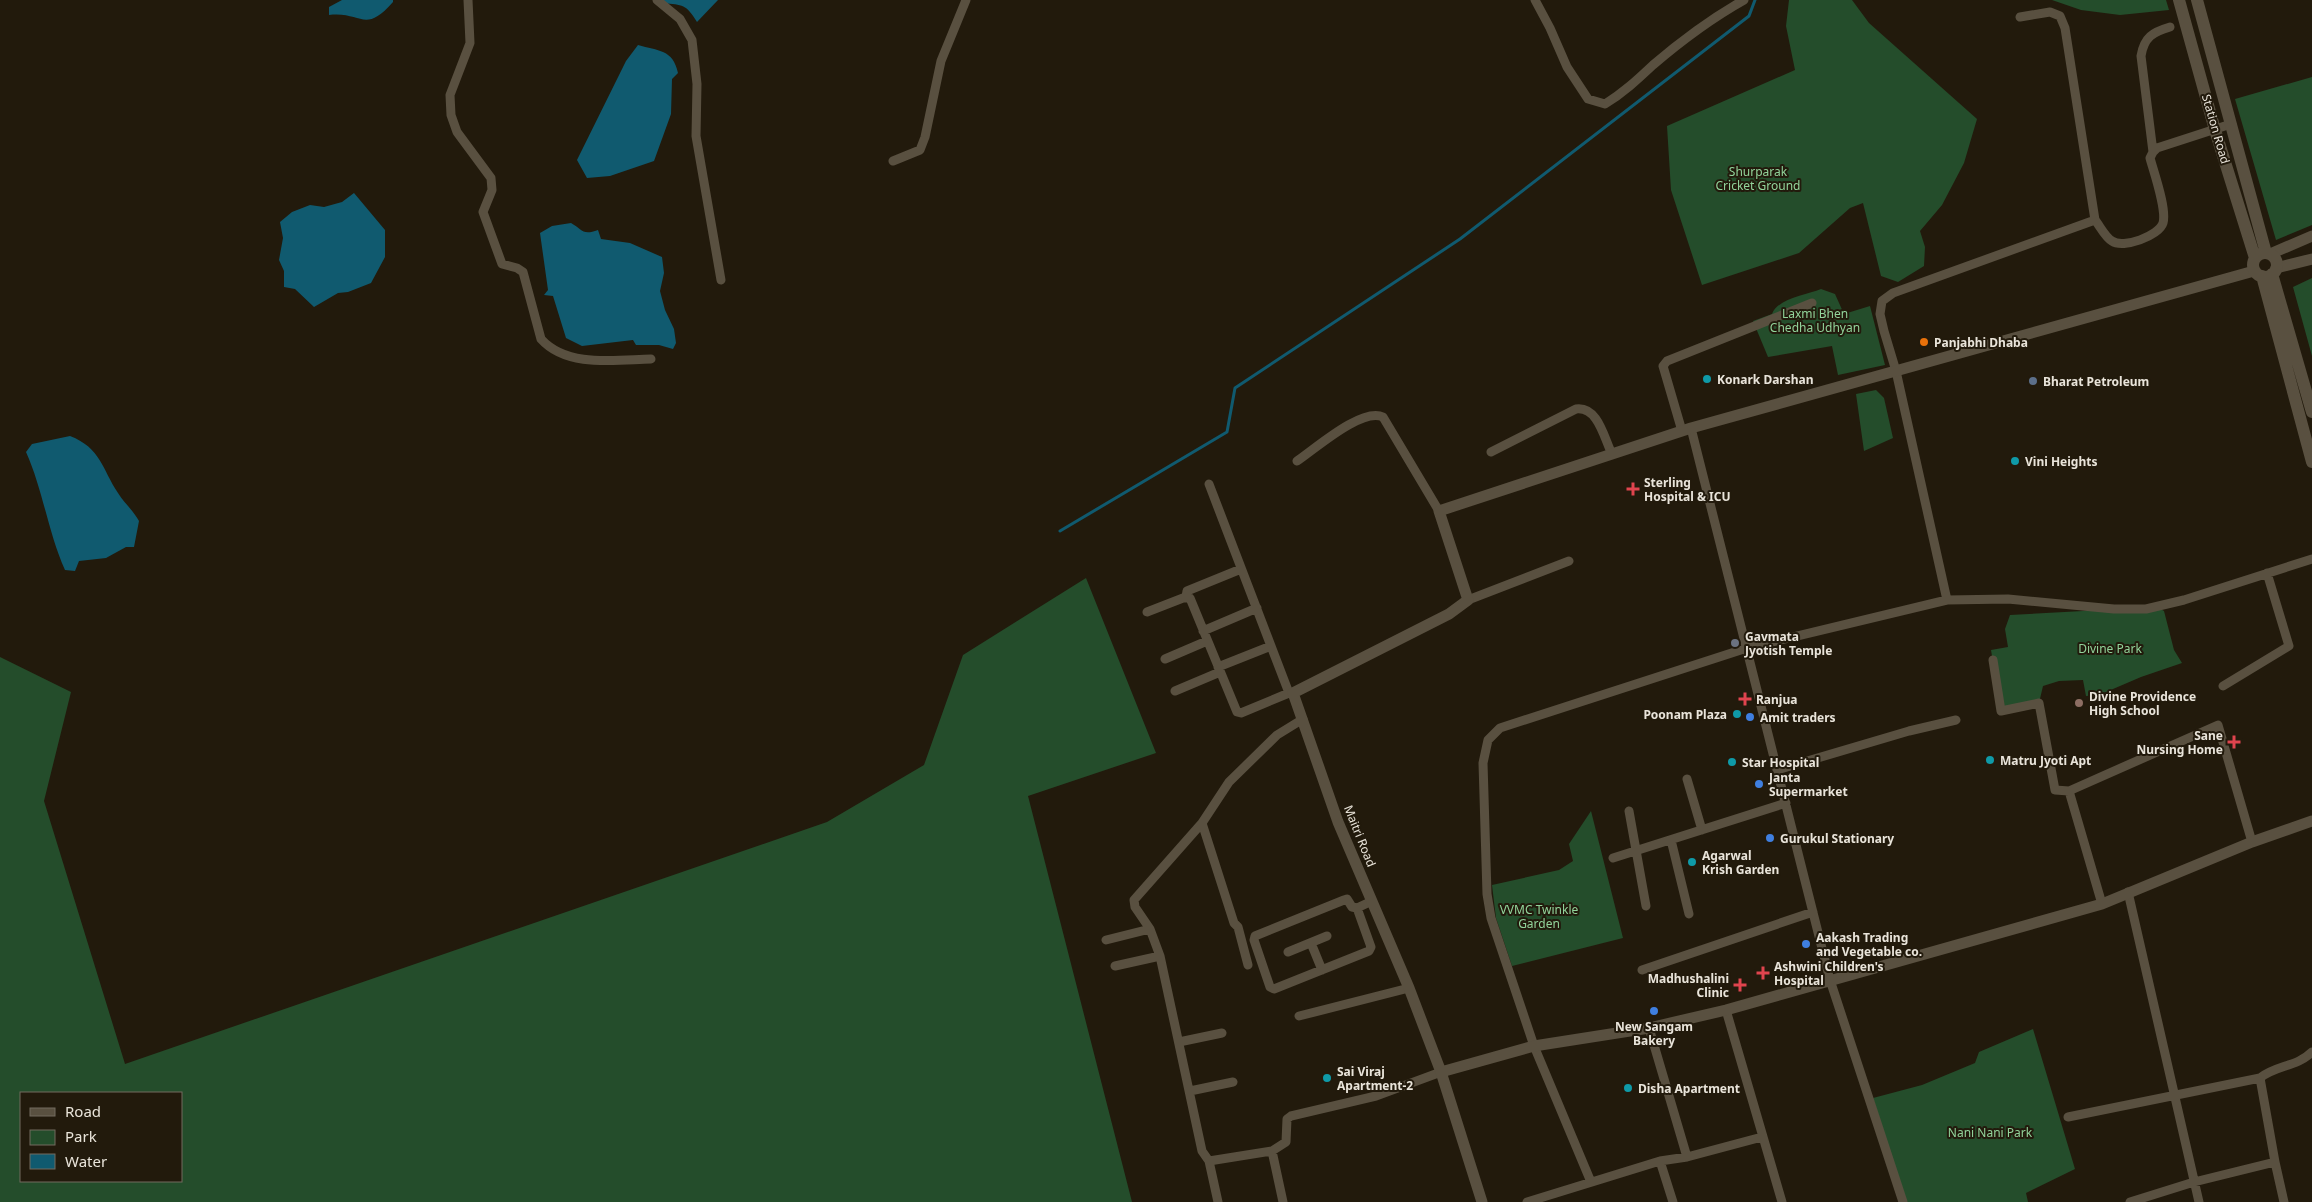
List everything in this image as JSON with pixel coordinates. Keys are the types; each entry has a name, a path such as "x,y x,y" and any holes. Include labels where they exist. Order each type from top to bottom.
{"main road":[{"path":"2181,6 2198,4"},
{"name":"Station Road","path":"2198,4 2231,124 2265,265 2290,358 2309,437 2312,462"},
{"name":"Station Road","path":"2181,6 2215,130 2265,265"},
{"name":"Station Road","path":"2290,358 2312,412"}],"street":[{"path":"468,0 470,43 450,95 451,115 457,132 491,178 492,190 483,212 502,264 517,268 523,272 541,339 547,346 569,357 595,360 651,359"},
{"path":"657,0 680,19 687,29 693,47 697,84 696,136 721,280"},
{"path":"893,162 920,150 925,137 941,61 966,0"},
{"path":"1535,0 1567,67 1588,99 1605,104 1625,91 1654,64 1695,32 1744,0"},
{"path":"2020,16 2050,12 2060,16 2065,28 2094,220 2112,241 2120,244 2130,243 2159,230 2163,222 2163,213 2150,158 2157,148 2231,124"},
{"path":"2153,152 2141,56 2142,46 2153,32 2170,27"},
{"path":"1947,600 1896,371 1880,314 1882,301 1893,293 2094,220"},
{"path":"2265,265 2312,236"},
{"path":"1440,511 1687,430 2265,265 2312,259"},
{"path":"1812,304 1667,361 1663,366 1687,430 1747,648 1830,980 1903,1202"},
{"path":"1491,452 1576,409 1582,408 1593,413 1612,454"},
{"path":"1297,461 1358,419 1377,414 1383,417 1440,511 1468,600"},
{"name":"Maitri Road","path":"1210,484 1241,569 1303,719 1338,822 1410,988 1441,1072 1482,1202"},
{"path":"1591,1182 1534,1046 1490,910 1487,894 1483,763 1488,740 1500,728 1747,648 1947,600 2008,599 2114,609 2146,609 2184,600 2312,559"},
{"path":"1186,597 1190,598 1237,712 1241,713 1291,693 1449,614 1468,600 1570,561"},
{"path":"1186,597 1188,591 1241,569"},
{"path":"2223,686 2289,646 2267,573"},
{"path":"1147,612 1186,597"},
{"path":"1203,631 1258,608"},
{"path":"1165,659 1207,641"},
{"path":"1175,691 1272,646"},
{"path":"1992,660 2001,711 2039,703 2055,790 2069,791 2218,726 2252,842"},
{"path":"1218,1202 1209,1161 1202,1151 1160,956 1150,929 1135,907 1134,900 1202,823 1228,782 1277,734 1303,719"},
{"path":"1778,770 1909,731 1956,720"},
{"path":"1687,779 1702,830"},
{"path":"2069,791 2102,904"},
{"path":"1612,858 1786,803"},
{"path":"1629,812 1646,906"},
{"path":"1209,1161 1272,1152 1286,1142 1287,1119 1291,1116 1376,1096 1441,1072 1534,1046 1649,1028 1726,1010 2102,904 2252,842 2312,821"},
{"path":"1202,823 1234,923 1238,926 1248,965"},
{"path":"1671,840 1689,914"},
{"path":"2128,892 2199,1202"},
{"path":"1357,908 1371,947 1369,951 1274,988 1270,987 1254,940 1255,936 1347,899 1352,908 1357,908 1372,901"},
{"path":"1642,970 1813,912"},
{"path":"1106,940 1150,929"},
{"path":"1288,952 1328,936"},
{"path":"1311,943 1322,970"},
{"path":"1115,966 1160,956"},
{"path":"1299,1016 1410,988"},
{"path":"1726,1010 1782,1202"},
{"path":"1649,1028 1687,1157"},
{"path":"1179,1042 1222,1033"},
{"path":"2068,1117 2260,1078 2272,1069 2302,1060 2312,1052"},
{"path":"2260,1078 2284,1202"},
{"path":"1190,1091 1233,1082"},
{"path":"1526,1202 1660,1161 1687,1157 1762,1137"},
{"path":"1272,1152 1283,1202"},
{"path":"1660,1161 1673,1202"},
{"path":"2130,1202 2194,1182 2275,1162"}],"green space":[{"name":"Shurparak Cricket Ground","path":"1789,0 1852,0 1869,23 1977,119 1964,163 1942,205 1920,231 1925,247 1924,266 1898,282 1881,276 1863,203 1850,208 1799,253 1702,285 1671,190 1667,126 1795,70 1786,26"},
{"path":"2052,0 2166,0 2169,10 2120,15 2081,10"},
{"path":"2312,77 2312,225 2276,240 2235,99"},
{"path":"2312,278 2312,356 2293,287"},
{"name":"Laxmi Bhen Chedha Udhyan","path":"1821,289 1835,294 1844,314 1870,306 1885,365 1838,375 1832,346 1768,357 1753,321 1772,314 1780,304 1786,301"},
{"path":"1876,390 1884,398 1893,438 1864,451 1856,394"},
{"path":"1086,578 1156,753 1028,796 1132,1202 0,1202 0,657 71,692 44,801 125,1064 827,822 924,765 963,655"},
{"name":"Divine Park","path":"2157,607 2164,611 2174,650 2182,663 2141,677 2099,695 2086,696 2083,680 2059,681 2043,686 2039,703 2001,711 1991,650 2008,647 2005,629 2010,615"},
{"name":"VVMC Twinkle Garden","path":"1591,811 1623,938 1512,966 1496,918 1492,885 1559,870 1573,861 1569,844"},
{"name":"Nani Nani Park","path":"2033,1029 2075,1169 2026,1193 2028,1202 1906,1202 1873,1098 1922,1085 1975,1063 1979,1052"}],"water":[{"path":"342,0 393,0 393,2 383,12 369,20 329,15 329,7"},
{"path":"662,0 718,0 697,22 683,6 663,3"},
{"path":"638,45 664,52 676,65 678,73 672,79 671,114 654,161 610,176 587,178 577,160 626,61"},
{"path":"354,193 385,230 385,257 371,283 348,292 338,293 314,307 295,289 284,287 284,271 279,260 283,238 280,222 292,212 310,205 324,207 342,202"},
{"path":"571,223 585,232 598,230 601,239 630,243 662,257 664,273 660,291 665,310 674,329 676,343 673,349 659,345 636,345 633,340 582,346 566,338 553,296 544,295 548,290 540,233 552,226"},
{"path":"70,436 95,453 118,493 139,521 134,547 126,547 106,558 79,561 75,571 65,570 59,556 37,481 26,452 32,444"}],"waterway":[{"path":"1060,531 1227,432 1235,388 1460,239 1749,16 1755,0"}],"place":[{"name":"Panjabhi Dhaba","path":"1924,342"},
{"name":"Konark Darshan","path":"1707,379"},
{"name":"Bharat Petroleum","path":"2033,381"},
{"name":"Vini Heights","path":"2015,461"},
{"name":"Sterling Hospital & ICU","path":"1633,489"},
{"name":"Gavmata Jyotish Temple","path":"1735,643"},
{"name":"Ranjua","path":"1745,699"},
{"name":"Divine Providence High School","path":"2079,703"},
{"name":"Poonam Plaza","path":"1737,714"},
{"name":"Amit traders","path":"1750,717"},
{"name":"Sane Nursing Home","path":"2234,742"},
{"name":"Matru Jyoti Apt","path":"1990,760"},
{"name":"Star Hospital","path":"1732,762"},
{"name":"Janta Supermarket","path":"1759,784"},
{"name":"Gurukul Stationary","path":"1770,838"},
{"name":"Agarwal Krish Garden","path":"1692,862"},
{"name":"Aakash Trading and Vegetable co.","path":"1806,944"},
{"name":"Ashwini Children's Hospital","path":"1763,973"},
{"name":"Madhushalini Clinic","path":"1740,985"},
{"name":"New Sangam Bakery","path":"1654,1011"},
{"name":"Sai Viraj Apartment-2","path":"1327,1078"},
{"name":"Disha Apartment","path":"1628,1088"}]}
